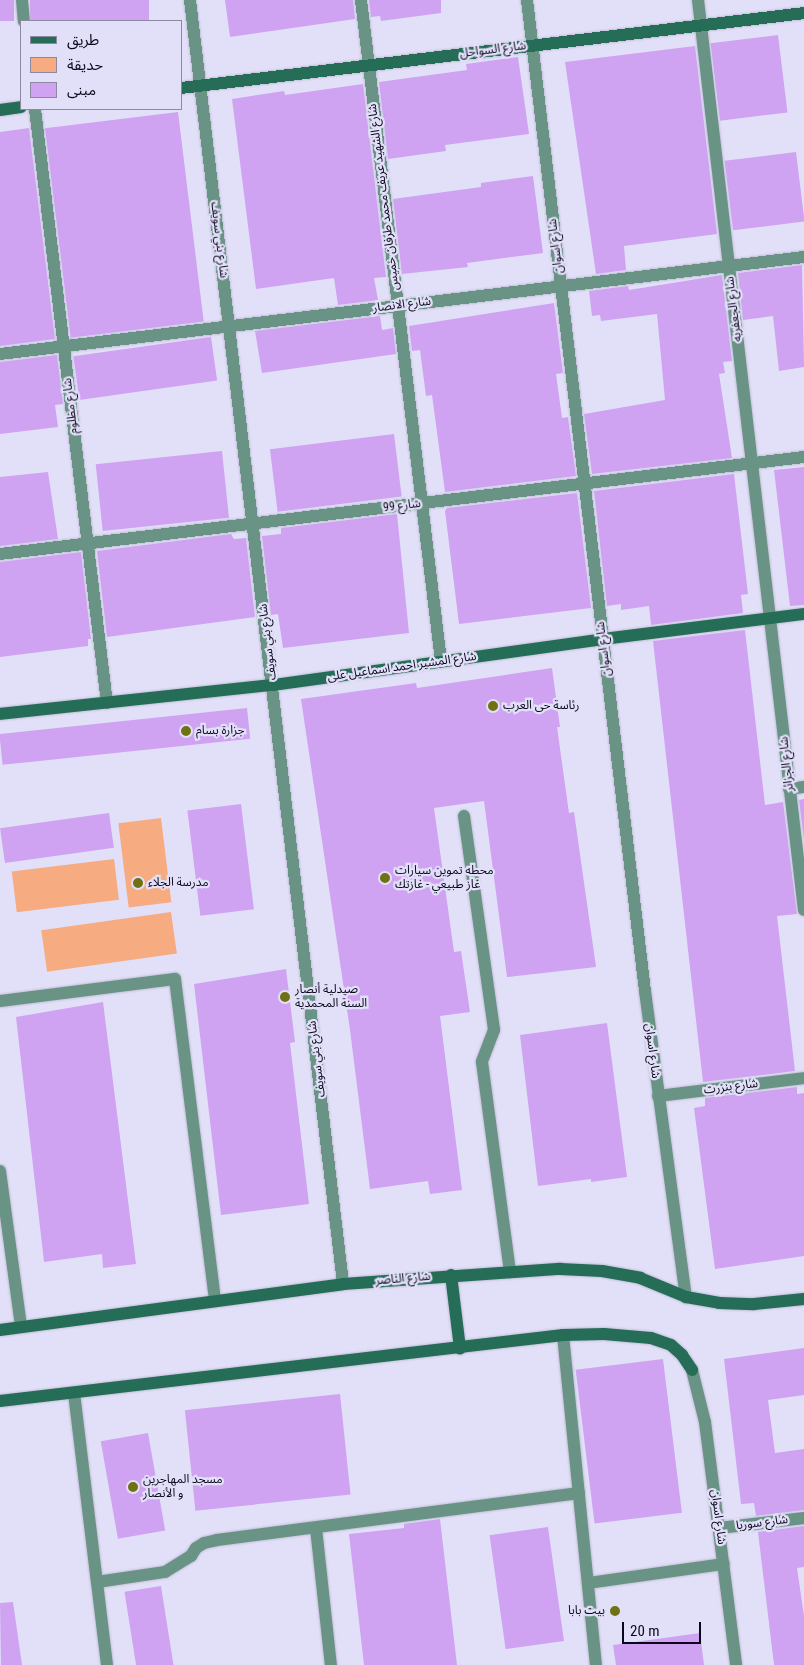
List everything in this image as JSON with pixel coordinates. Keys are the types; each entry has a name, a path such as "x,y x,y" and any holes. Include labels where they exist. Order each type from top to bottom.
{"street":[{"path":"22,0 24,20"},
{"name":"شارع بني سويف","path":"190,0 254,524 343,1284"},
{"name":"شارع الشهيد عريف محمد طرفان خميس","path":"361,0 440,661"},
{"name":"شارع اسوان","path":"527,0 658,1096 686,1297"},
{"name":"شارع الجعفريه","path":"698,0 770,618"},
{"name":"شارع السواحل","path":"182,88 804,13"},
{"path":"0,110 20,107"},
{"name":"شارع مظلوم","path":"35,110 107,702"},
{"name":"شارع الانصار","path":"0,354 804,257"},
{"name":"شارع 99","path":"0,554 804,457"},
{"name":"شارع المشير احمد اسماعيل على","path":"0,714 273,684 804,614"},
{"name":"شارع الجزائر","path":"770,618 804,910"},
{"path":"789,789 804,787"},
{"path":"464,816 494,1030 482,1062 510,1272"},
{"path":"0,1001 175,979 215,1301"},
{"name":"شارع بنزرت","path":"658,1096 804,1078"},
{"path":"0,1171 21,1327"},
{"name":"شارع الناصر","path":"0,1330 343,1284 451,1275 560,1269 602,1271 640,1278 686,1297 737,1304 804,1299"},
{"path":"451,1275 460,1348"},
{"name":"شارع اسوان","path":"563,1336 604,1334 651,1338 671,1345 682,1355 692,1370 705,1422 736,1665"},
{"path":"0,1401 563,1336 596,1665"},
{"path":"74,1393 107,1665"},
{"path":"97,1582 165,1572 191,1556 196,1548 204,1543 579,1493"},
{"name":"شارع سوريا","path":"719,1528 804,1518"},
{"path":"316,1528 331,1665"},
{"path":"588,1584 724,1564"}],"green space":[{"path":"161,818 171,902 129,908 118,823"},
{"path":"114,859 119,900 17,912 12,872"},
{"path":"171,912 177,954 47,972 41,930"}],"building":[{"path":"0,0 14,0 14,21 0,21"},
{"path":"30,0 149,0 149,20 30,20"},
{"path":"225,0 353,0 355,19 230,37"},
{"path":"369,0 441,0 441,13 381,21 380,16 371,17"},
{"path":"778,35 788,112 720,121 711,43"},
{"path":"695,46 717,234 624,246 626,270 596,274 565,62"},
{"path":"518,57 529,134 445,145 446,151 388,159 379,82 467,70 466,64"},
{"path":"363,84 386,277 374,278 378,300 338,305 334,278 256,289 232,99 284,91 285,95"},
{"path":"178,112 204,321 71,338 45,128"},
{"path":"29,128 55,339 0,346 0,132"},
{"path":"796,152 804,222 733,230 725,161"},
{"path":"533,176 543,253 467,263 468,267 402,274 393,199 481,187 481,183"},
{"path":"802,265 804,367 779,371 773,316 743,320 738,273"},
{"path":"722,275 732,361 723,362 725,373 719,374 732,458 592,474 584,414 665,400 657,314 601,321 600,315 592,316 589,291 628,286 629,290"},
{"path":"554,303 563,373 556,374 562,418 568,417 576,476 445,492 432,395 426,396 420,350 412,351 409,326"},
{"path":"380,316 382,330 393,328 396,354 262,373 255,331"},
{"path":"211,337 217,381 79,400 73,356"},
{"path":"57,355 63,404 55,405 58,427 0,434 0,362"},
{"path":"394,434 402,497 278,512 270,449"},
{"path":"222,451 229,518 103,531 96,464"},
{"path":"804,467 804,605 790,606 774,470"},
{"path":"48,472 58,539 0,546 0,477"},
{"path":"734,474 748,594 741,595 743,613 651,625 649,606 621,610 621,604 607,606 594,491"},
{"path":"577,493 591,608 459,624 445,511 447,508"},
{"path":"397,514 409,633 283,648 278,614 271,615 262,536 281,534 281,528"},
{"path":"231,534 234,539 246,538 255,617 107,637 97,551"},
{"path":"81,552 91,639 88,639 88,646 0,657 0,562"},
{"path":"745,630 765,805 783,802 797,914 777,916 795,1071 703,1082 653,641"},
{"path":"552,668 560,727 557,727 569,813 574,812 596,967 507,977 484,801 434,808 454,952 461,951 470,1012 440,1016 462,1190 430,1194 428,1181 370,1189 350,1030 301,699 416,683 417,688"},
{"path":"247,708 250,739 3,765 0,734"},
{"path":"804,799 804,840 799,800"},
{"name":"مدرسة الجلاء","path":"241,804 254,909 200,916 187,811"},
{"path":"109,813 114,848 5,863 0,828"},
{"path":"286,969 295,1042 290,1043 309,1204 221,1215 194,984"},
{"path":"103,1002 136,1264 103,1268 102,1254 44,1262 16,1017"},
{"path":"607,1023 627,1177 591,1182 591,1179 538,1186 520,1035"},
{"path":"797,1087 797,1094 804,1093 804,1256 715,1269 694,1108 705,1106 705,1098"},
{"path":"804,1348 804,1395 768,1400 775,1453 804,1449 804,1510 756,1516 754,1503 741,1504 724,1359"},
{"path":"663,1359 682,1513 595,1524 576,1370"},
{"path":"340,1394 351,1494 195,1511 185,1410"},
{"name":"مسجد المهاجرين و الأنصار","path":"148,1433 165,1530 118,1539 101,1441"},
{"path":"440,1519 457,1665 364,1665 349,1534 404,1528 404,1524"},
{"path":"804,1526 804,1567 797,1568 804,1616 804,1665 774,1665 758,1532"},
{"path":"548,1527 564,1641 506,1649 490,1535"},
{"path":"161,1586 174,1665 136,1665 124,1592"},
{"path":"13,1602 22,1665 1,1665 0,1603"},
{"path":"700,1633 704,1665 616,1665 613,1645"}],"place":[{"name":"رئاسة حى العرب","path":"493,706"},
{"name":"جزارة بسام","path":"186,731"},
{"name":"محطه تموين سيارات غاز طبيعي - غازتك","path":"385,878"},
{"name":"مدرسة الجلاء","path":"138,883"},
{"name":"صيدلية أنصار السنة المحمدية","path":"285,997"},
{"name":"مسجد المهاجرين و الأنصار","path":"133,1487"},
{"name":"بيت بابا","path":"615,1611"}]}
